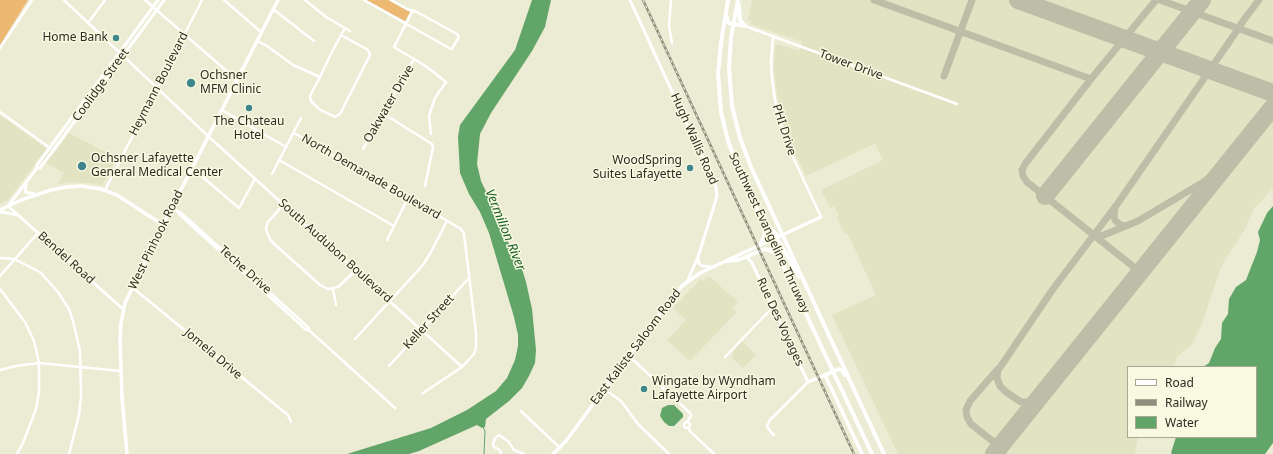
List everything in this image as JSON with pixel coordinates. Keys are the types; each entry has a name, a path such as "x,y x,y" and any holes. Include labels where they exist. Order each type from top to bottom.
{"highway":[{"name":"Southwest Evangeline Thruway","path":"728,0 719,61 719,85 721,112 731,150 757,208 764,221 777,237 782,259 872,454"},
{"path":"738,0 730,43 729,68 730,93 734,115 745,154 777,237 791,264 808,291"},
{"path":"738,0 740,20 745,26"},
{"path":"727,10 731,16 734,16 735,14"},
{"path":"727,10 727,21 733,24 745,26"},
{"path":"757,208 765,229 765,236 760,245"},
{"path":"764,221 777,237 808,291 884,454"},
{"path":"726,261 738,260 765,249 772,251 782,259"},
{"path":"825,375 840,369 849,379"},
{"path":"825,375 830,375 838,382"}],"main road":[{"name":"West Pinhook Road","path":"127,454 124,431 120,330 124,310 163,224 278,0"},
{"path":"0,211 35,194 66,186 81,186 105,190 125,199 163,224"},
{"name":"East Kaliste Saloom Road","path":"553,454 560,448 673,295 687,282 726,261 821,217"},
{"path":"825,375 862,454"}],"street":[{"path":"0,48 32,0"},
{"name":"South Audubon Boulevard","path":"64,0 208,136 462,366"},
{"path":"88,23 105,0"},
{"path":"144,0 237,80"},
{"name":"Coolidge Street","path":"8,206 158,0"},
{"name":"Coolidge Street","path":"37,168 40,168 54,150 164,0"},
{"name":"Heymann Boulevard","path":"105,190 202,0"},
{"path":"224,0 261,32"},
{"path":"305,0 326,17 350,31"},
{"path":"364,0 450,49 456,43 459,37 457,34 413,10 408,9 396,1 391,0"},
{"name":"Hugh Wallis Road","path":"630,0 716,184 716,201 698,257 687,282"},
{"path":"671,0 669,26 672,43"},
{"path":"273,9 314,41"},
{"path":"413,10 394,47 427,67 446,82 435,98 429,116 431,134"},
{"name":"Tower Drive","path":"745,26 957,104"},
{"path":"341,35 367,49 370,55 338,116 334,117 317,107 310,100 310,96 341,35 345,28"},
{"name":"PHI Drive","path":"773,37 771,63 772,79 774,100 779,120 791,153 821,217"},
{"path":"257,40 293,65 320,77"},
{"name":"Oakwater Drive","path":"363,149 414,60"},
{"path":"222,110 286,147"},
{"path":"0,112 54,150"},
{"path":"384,114 432,144 433,148 425,186"},
{"path":"272,174 301,118"},
{"name":"North Demanade Boulevard","path":"294,133 448,221 461,229 464,234 476,333 476,348 474,354 462,366 423,393"},
{"path":"279,160 394,226"},
{"path":"192,168 238,208 256,179"},
{"path":"26,182 25,192 35,194"},
{"path":"387,240 408,198"},
{"path":"284,204 268,222 266,230 268,236 320,285 325,289 333,289 340,286 356,270"},
{"name":"Bendel Road","path":"8,206 124,310"},
{"name":"Teche Drive","path":"172,207 274,298 305,329 310,331 395,408"},
{"path":"0,211 20,216"},
{"path":"355,339 423,265 432,252 448,221"},
{"path":"0,276 38,233"},
{"path":"752,263 753,254"},
{"path":"698,257 698,262 701,266 714,267"},
{"name":"Rue Des Voyages","path":"747,257 752,263 808,382"},
{"path":"0,258 14,260 40,272 52,284 63,299 73,321 78,340 81,367 81,396 79,415 69,454"},
{"name":"Keller Street","path":"389,366 469,278"},
{"name":"Jomela Drive","path":"133,288 288,416 291,422"},
{"path":"333,289 336,305"},
{"path":"0,290 26,322 34,341 39,362 39,392 36,409 17,454"},
{"path":"725,357 773,307"},
{"path":"629,356 690,413 691,416 687,422 690,424 688,428 714,454"},
{"path":"0,370 39,362 121,372"},
{"path":"774,435 767,426 770,421 808,382 825,375"},
{"path":"604,389 620,401 638,424 669,454"},
{"path":"520,411 560,448"},
{"path":"501,454 500,450 494,447 493,444 495,438 499,435 508,441 514,450 524,454"}],"shaded area":[{"path":"0,0 28,0 0,45"},
{"path":"366,0 388,0 410,12 405,21"},
{"path":"752,0 1273,0 1273,188 1254,209 1244,231 1228,255 1220,270 1202,323 1192,344 1177,357 1174,366 1127,366 1127,438 1138,438 1135,454 898,454 832,315 876,295 848,234 845,235 837,218 839,216 834,206 830,208 821,190 883,160 876,145 874,144 806,176 788,138 784,125 777,96 774,69 775,45 781,45 799,51 802,42 750,24 751,20 748,20"},
{"name":"Ochsner Lafayette General Medical Center","path":"0,115 54,154 69,133 117,158 102,185 68,182 58,184 64,173 39,159 8,200 0,204"},
{"path":"709,276 738,302 732,308 737,312 690,361 667,340 686,320 673,308 701,279 704,281"},
{"path":"742,341 756,355 743,368 732,358 734,350"}],"water":[{"path":"532,0 551,0 545,27 532,51 491,113 480,134 477,164 481,181 509,244 519,259 526,282 532,309 536,350 535,363 522,388 509,401 486,419 485,427 482,428 477,425 409,454 347,454 431,428 467,410 496,391 507,378 515,360 518,346 518,335 514,317 489,233 460,173 458,137 460,125 515,50"},
{"path":"1273,206 1273,443 1265,454 1172,454 1176,438 1257,438 1257,366 1204,366 1209,363 1215,348 1221,339 1222,323 1228,314 1229,299 1236,287 1246,280 1260,240 1258,232 1267,213"},
{"path":"668,405 674,405 683,414 683,417 674,426 669,426 660,416 662,408"}],"waterway":[{"path":"483,427 485,431 484,454"}],"taxiway":[{"path":"874,0 1091,79"},
{"path":"944,76 972,0"},
{"path":"1026,0 1031,5"},
{"path":"1049,200 1047,193 1041,193 1027,182 1023,176 1022,170 1025,164 1091,79 1156,0"},
{"path":"1160,0 1273,41"},
{"path":"1039,398 1030,402 1021,402 1006,392 1000,386 997,378 998,370 1053,289 1118,203 1259,0"},
{"path":"1093,236 1099,237 1138,221 1202,183 1219,170 1240,148"},
{"path":"1046,197 1140,272"},
{"path":"1115,209 1115,220 1119,224 1125,226"},
{"path":"998,369 970,401 966,410 967,417 971,424 1000,447"}],"runway":[{"path":"1018,0 1273,93"},
{"path":"1045,196 1202,0"},
{"path":"994,454 1273,107"}],"railway":[{"path":"643,0 854,454"}],"place":[{"name":"Home Bank","path":"116,38"},
{"name":"Ochsner MFM Clinic","path":"191,83"},
{"name":"The Chateau Hotel","path":"249,108"},
{"name":"Ochsner Lafayette General Medical Center","path":"82,166"},
{"name":"WoodSpring Suites Lafayette","path":"690,168"},
{"name":"Wingate by Wyndham Lafayette Airport","path":"644,389"}],"water label":[{"name":"Vermilion River","path":"505,230"}]}
